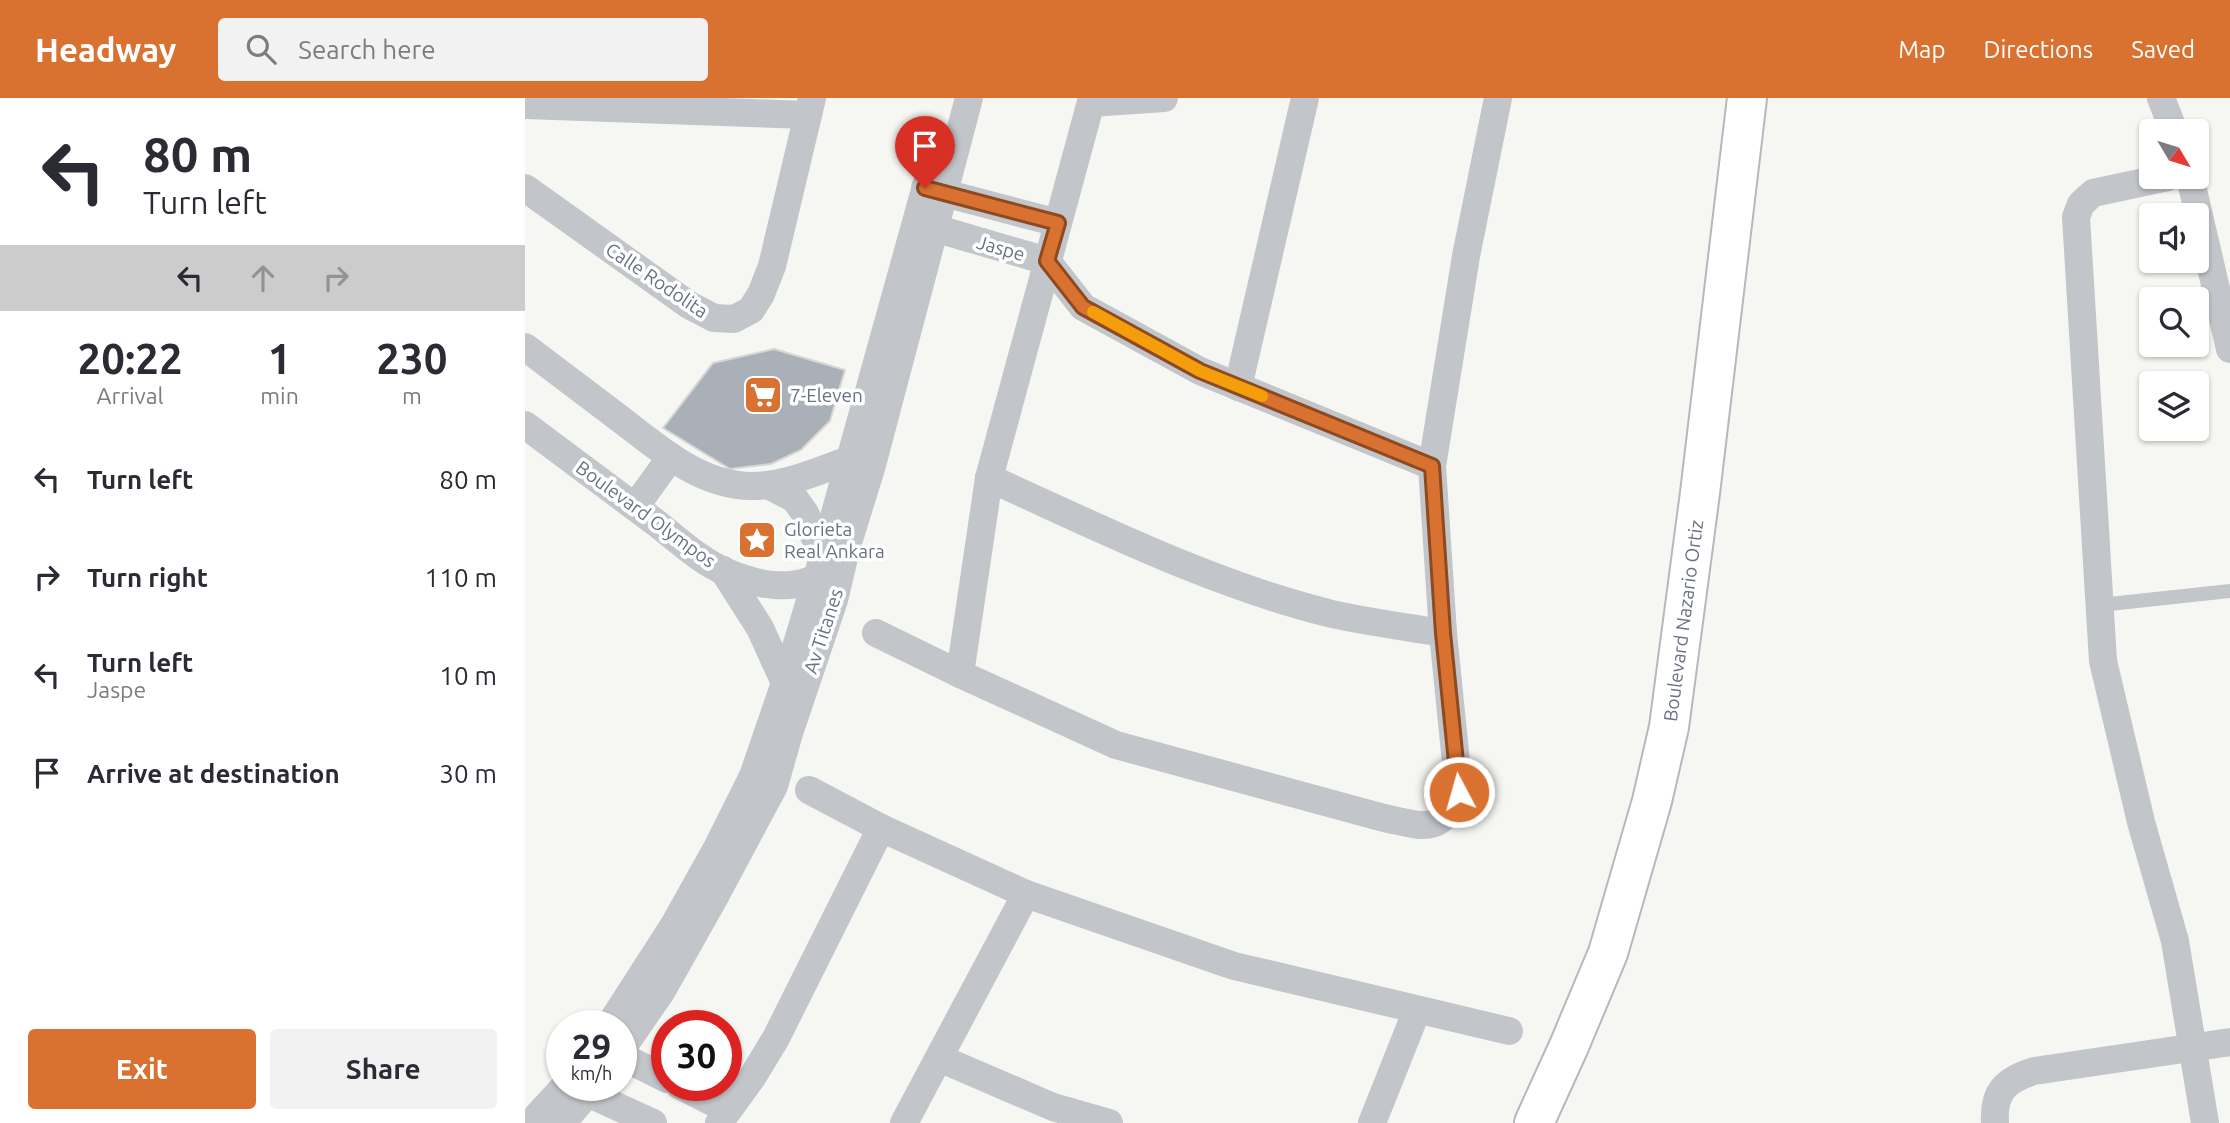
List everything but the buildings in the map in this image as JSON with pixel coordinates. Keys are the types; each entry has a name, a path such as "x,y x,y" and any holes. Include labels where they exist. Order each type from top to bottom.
{"main road":[{"name":"Boulevard Nazario Ortiz","path":"1534,1123 1608,953 1649,812 1669,727 1747,98"}],"street":[{"name":"Av Titanes","path":"619,1010 674,925 753,776 828,564 872,465 934,191 951,98"},
{"name":"Av Titanes","path":"934,191 969,98"},
{"path":"960,674 989,478 1091,101 1164,98"},
{"path":"1238,387 1305,98"},
{"path":"876,632 960,674 1116,745 1384,818 1420,825 1437,824 1452,811 1459,792 1443,633 1432,466 1466,256 1498,98"},
{"path":"2161,98 2169,119"},
{"path":"525,106 810,106"},
{"name":"Calle Rodolita","path":"529,198 689,305 714,318 734,319 751,310 761,294 772,266 810,106"},
{"path":"2139,183 2093,193 2081,204 2076,217 2103,662 2148,848 2175,941 2205,1123"},
{"path":"2193,189 2230,349"},
{"name":"Jaspe","path":"934,191 1058,223"},
{"name":"Av Titanes","path":"637,1026 667,980 774,786 834,600 828,564 852,459 925,225"},
{"name":"Jaspe","path":"925,225 1047,261"},
{"path":"1047,261 1083,307 1200,371 1432,466"},
{"path":"525,348 671,457 706,477 749,486 768,485 783,483 852,459"},
{"name":"Boulevard Olympos","path":"525,425 723,570 773,585 798,585 828,564"},
{"path":"635,507 671,457"},
{"path":"989,478 1154,552 1249,588 1332,614 1443,633"},
{"path":"768,485 795,499 806,515 828,564"},
{"path":"773,585 789,577 806,557 812,531"},
{"path":"723,570 755,618 785,682"},
{"path":"809,790 881,828 1026,894 1234,965 1509,1031"},
{"path":"702,1101 724,1116 776,1038 881,828"},
{"path":"904,1123 1026,894"},
{"path":"1373,1123 1417,1010"},
{"path":"1995,1123 1994,1104 2014,1077 2034,1071 2230,1042"},
{"path":"939,1058 1053,1107 1109,1123"},
{"path":"531,1123 561,1101"},
{"path":"562,1123 573,1101"},
{"path":"608,1101 653,1123"}],"lane":[{"path":"2100,605 2230,591"}],"slow traffic":[{"path":"1093,312 1200,371 1262,396"}],"place":[{"name":"7-Eleven","path":"763,395"},
{"name":"Glorieta Real Ankara","path":"757,540"}],"route":[{"path":"925,188 1058,223 1047,261 1083,307 1200,371 1432,466 1443,633 1459,792"}]}
